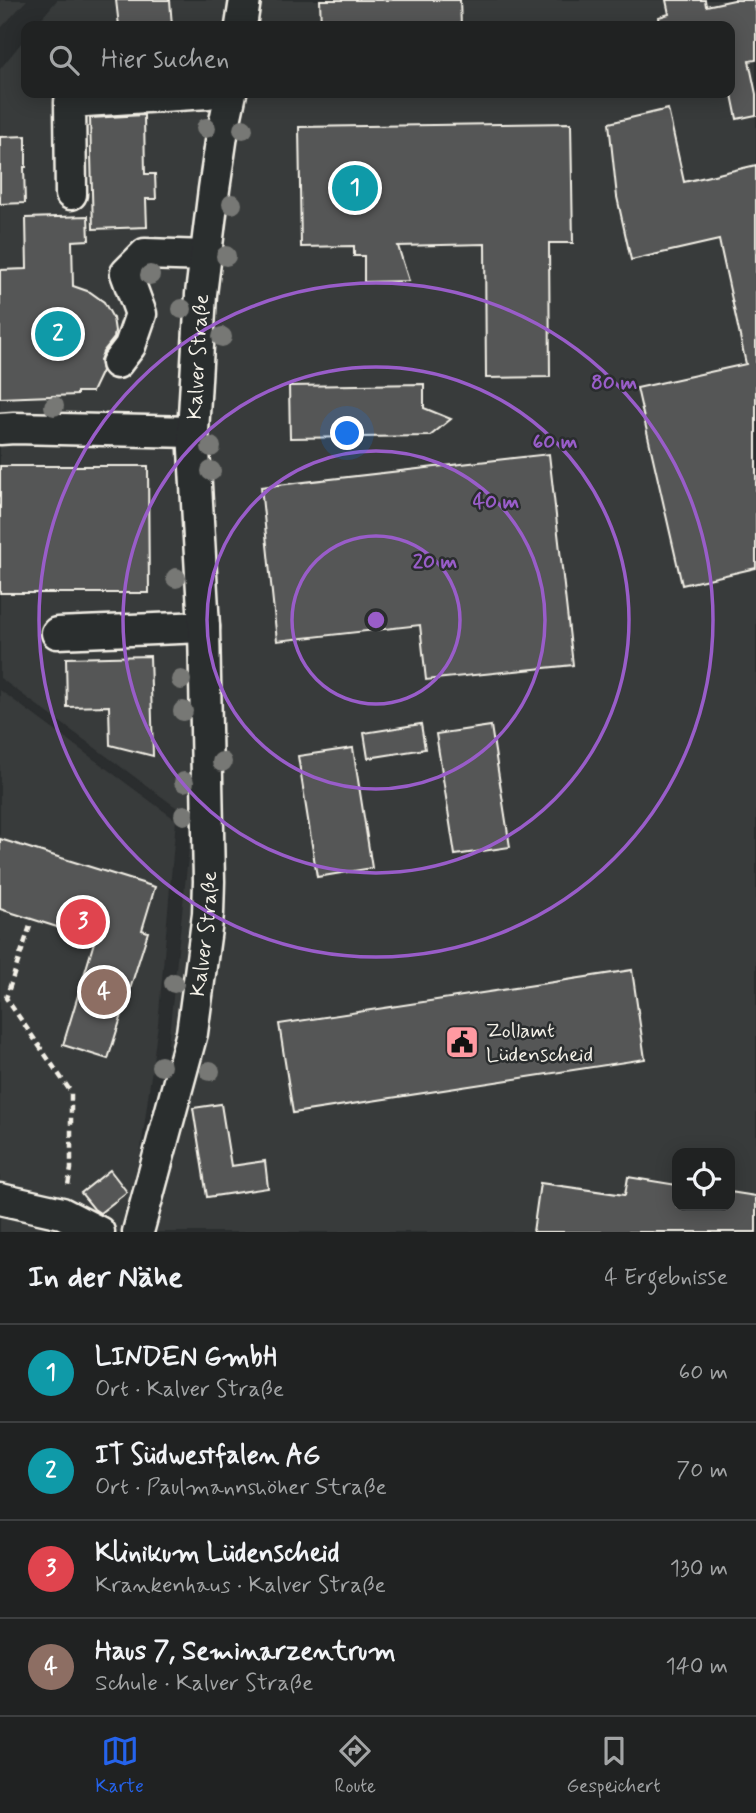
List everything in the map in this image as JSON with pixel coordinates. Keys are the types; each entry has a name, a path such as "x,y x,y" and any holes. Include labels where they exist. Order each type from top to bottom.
{"street":[{"path":"242,21 245,0"},
{"path":"71,194 70,102 131,98"},
{"name":"Kalver Straße","path":"138,1232 192,1033 208,914 204,627 193,432 201,294 220,148 230,98"},
{"path":"117,363 130,346 141,314 126,273 145,254 206,256"},
{"path":"0,429 193,432"},
{"path":"57,633 204,627"},
{"path":"0,1199 62,1213 99,1232"}],"path":[{"path":"30,926 6,998 71,1092 71,1169 62,1213"}],"shaded area":[{"path":"0,0 27,0 0,29"},
{"path":"57,0 756,0 756,1232 148,1232 192,819 0,678 0,69 21,43 21,98 735,98 735,21 39,21"},
{"path":"0,690 176,820 158,1024 135,1194 120,1232 0,1232"}],"building":[{"path":"116,0 170,0 172,21 118,21"},
{"path":"320,0 460,0 461,21 321,21"},
{"path":"666,0 705,0 706,6 734,0 754,0 756,60 749,61 756,94 756,115 737,119 733,98 735,98 735,21 659,21 659,17 669,14"},
{"path":"668,109 684,182 756,165 756,568 682,585 637,388 746,364 719,240 631,260 617,197 609,123"},
{"path":"144,115 145,174 155,174 156,199 146,199 147,227 93,229 90,118"},
{"path":"571,123 573,243 549,243 550,377 486,378 485,244 398,246 409,281 364,282 364,256 354,256 354,246 301,247 299,127"},
{"path":"26,136 25,203 0,204 0,137"},
{"path":"88,216 89,240 72,241 73,286 90,292 104,302 113,318 115,331 114,338 103,352 100,360 102,371 92,392 0,398 0,270 27,269 26,218"},
{"path":"424,384 424,408 451,419 430,436 290,438 289,386"},
{"path":"549,454 573,665 426,680 420,625 277,641 261,487"},
{"path":"0,466 148,466 149,593 0,593"},
{"path":"150,656 153,756 110,745 109,706 67,707 66,658"},
{"path":"421,724 425,749 368,758 364,733"},
{"path":"491,726 510,847 455,855 436,734"},
{"path":"353,748 372,868 317,877 298,756"},
{"path":"0,839 155,887 142,930 148,932 108,1059 63,1045 95,939 0,909"},
{"name":"Zollamt Lüdenscheid","path":"632,970 645,1059 293,1113 279,1024"},
{"path":"221,1104 231,1166 265,1161 268,1188 207,1197 193,1108"},
{"path":"110,1170 127,1192 100,1213 81,1193"},
{"path":"628,1177 672,1184 672,1211 735,1211 735,1193 756,1196 756,1232 533,1232 540,1183 625,1195"}],"place":[{"name":"LINDEN GmbH","path":"355,188"},
{"name":"IT Südwestfalen AG","path":"58,334"},
{"name":"Klinikum Lüdenscheid","path":"83,922"},
{"name":"Haus 7, Seminarzentrum","path":"104,992"},
{"name":"Zollamt Lüdenscheid","path":"462,1042"}]}
